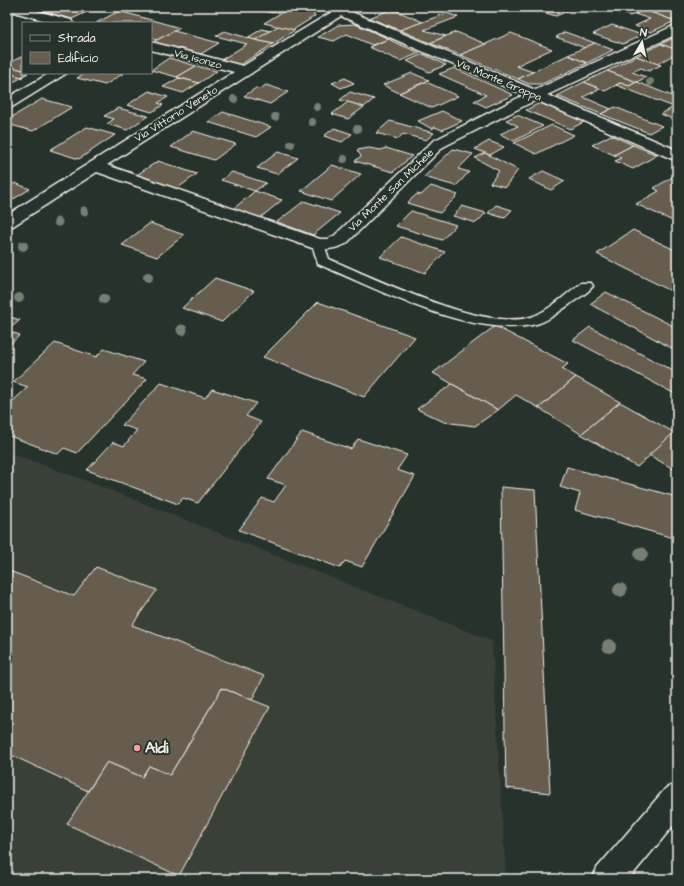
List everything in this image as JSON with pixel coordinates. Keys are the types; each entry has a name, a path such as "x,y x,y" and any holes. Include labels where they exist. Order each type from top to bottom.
{"street":[{"path":"8,7 63,22"},
{"name":"Via Monte Grappa","path":"320,7 343,9 535,96 677,156"},
{"name":"Via Vittorio Veneto","path":"7,222 343,9"},
{"name":"Via Monte San Michele","path":"94,166 318,244 331,244 340,240 438,144 458,132 677,28"},
{"name":"Via Isonzo","path":"152,46 245,71"},
{"path":"7,104 58,74"},
{"path":"608,879 677,798"}],"lane":[{"path":"318,244 323,261 450,313 505,324 533,320 586,286"}],"shaded area":[{"path":"7,452 87,481 492,641 506,879 7,879"}],"building":[{"path":"97,7 72,19 31,8"},
{"path":"247,7 283,7 273,13"},
{"path":"291,7 311,10 315,16 293,30 264,23"},
{"path":"519,7 542,7 539,11"},
{"path":"542,7 577,7 556,16 539,11"},
{"path":"606,7 635,7 644,10 630,16"},
{"path":"666,7 677,8 677,19 675,21 653,13"},
{"path":"392,9 423,22 400,30 369,18"},
{"path":"644,10 675,21 651,32 635,26 650,19 635,14"},
{"path":"119,11 180,28 157,40 152,38 152,22 98,22"},
{"path":"447,13 458,17 424,30 446,36 430,43 400,30"},
{"path":"355,24 389,39 372,45 347,34 334,41 318,37 338,25"},
{"path":"612,25 642,35 623,44 593,34"},
{"path":"278,26 295,30 273,44 255,40"},
{"path":"262,29 270,31 255,40 247,38"},
{"path":"174,31 219,43 199,55 153,42"},
{"path":"224,31 273,44 240,65 221,60 247,44 216,36"},
{"path":"456,32 486,44 460,55 430,43"},
{"path":"565,32 595,43 585,48 556,37"},
{"path":"511,33 552,49 516,66 533,72 518,79 460,55"},
{"path":"677,36 677,50 661,44"},
{"path":"389,39 420,53 400,61 369,47"},
{"path":"595,43 613,50 587,63 568,55"},
{"path":"661,44 677,50 677,53 657,64 636,56"},
{"path":"423,54 446,65 429,72 407,61"},
{"path":"568,55 587,63 542,84 529,84 518,79"},
{"path":"22,56 22,70 7,66 7,64"},
{"path":"636,56 661,65 649,71 641,68 632,72 646,77 637,82 607,71"},
{"path":"169,58 196,66 177,77 152,69"},
{"path":"8,66 22,70 22,74 26,74 21,77 7,73"},
{"path":"196,66 217,71 199,83 177,77"},
{"path":"454,68 513,95 486,107 474,101 486,95 439,74"},
{"path":"607,71 637,82 629,86 620,83 605,91 584,82"},
{"path":"7,73 23,77 13,82 7,81"},
{"path":"412,73 429,80 399,93 383,85"},
{"path":"83,74 122,74 105,85 77,78"},
{"path":"179,78 199,83 183,93 163,87"},
{"path":"345,78 354,83 341,88 332,83"},
{"path":"426,82 458,96 432,108 399,93"},
{"path":"584,82 600,89 583,97 611,109 601,114 557,96"},
{"path":"637,82 677,98 677,105 674,107 616,85 620,83 629,86"},
{"path":"266,85 288,92 270,104 244,96 256,88 260,89"},
{"path":"149,91 168,97 158,103 163,105 152,112 127,105"},
{"path":"350,92 374,99 364,107 340,100"},
{"path":"42,99 72,107 33,131 7,124 7,120"},
{"path":"348,102 364,107 348,119 332,114"},
{"path":"540,103 584,122 570,129 526,110"},
{"path":"677,105 677,121 661,114 674,107"},
{"path":"615,107 662,126 649,133 601,114"},
{"path":"118,108 148,116 127,130 107,124 114,119 104,116"},
{"path":"442,111 462,121 442,130 435,127 432,129 418,121"},
{"path":"223,112 271,127 256,137 208,122"},
{"path":"517,115 543,126 514,141 500,134 518,126 506,120"},
{"path":"390,121 434,133 426,140 403,134 398,139 376,133"},
{"path":"552,125 574,135 536,154 514,143"},
{"path":"87,127 115,135 79,159 50,150"},
{"path":"334,128 352,134 342,142 324,136"},
{"path":"193,131 236,144 214,160 171,147"},
{"path":"611,135 633,145 614,155 592,145"},
{"path":"489,141 504,147 490,155 475,149"},
{"path":"633,145 657,155 633,169 615,161 621,158 614,155"},
{"path":"369,148 381,150 386,148 412,156 393,172 355,161 361,156 357,150"},
{"path":"453,149 473,154 458,169 469,172 456,186 424,177"},
{"path":"278,152 298,158 277,174 257,168"},
{"path":"485,153 518,170 505,187 490,183 499,171 475,158"},
{"path":"158,161 197,174 175,190 135,176"},
{"path":"332,165 361,174 331,201 301,191"},
{"path":"543,171 565,181 551,190 529,179"},
{"path":"232,172 266,183 255,191 221,180"},
{"path":"674,176 677,178 677,223 636,204 659,191 654,188"},
{"path":"15,183 30,189 7,203 7,188"},
{"path":"431,186 458,195 440,213 407,203 417,194 421,195"},
{"path":"255,191 282,200 260,218 233,209"},
{"path":"304,201 340,213 313,235 277,222"},
{"path":"496,205 512,210 504,218 488,213"},
{"path":"462,206 486,213 476,223 453,216"},
{"path":"411,211 456,225 442,240 396,226"},
{"path":"150,223 184,235 157,257 122,245"},
{"path":"633,230 677,251 677,294 597,254"},
{"path":"401,237 445,252 425,273 380,257"},
{"path":"215,278 254,291 222,322 182,308"},
{"path":"606,292 677,328 677,351 590,304"},
{"path":"318,302 415,337 364,397 263,357"},
{"path":"7,316 20,320 7,331"},
{"path":"495,326 568,364 562,369 576,377 539,408 516,395 498,410 433,373"},
{"path":"590,327 677,373 677,395 573,340"},
{"path":"7,331 20,335 7,347"},
{"path":"55,343 96,357 104,349 144,362 132,375 147,379 77,453 64,448 58,454 7,435 7,399 13,401 28,387 13,382"},
{"path":"576,377 620,402 581,434 539,408"},
{"path":"161,383 205,398 212,389 256,403 246,416 261,422 198,503 183,498 178,504 87,470 113,442 124,446 137,430 122,425"},
{"path":"452,384 498,410 475,426 444,422 417,409"},
{"path":"620,402 675,433 637,467 581,434"},
{"path":"677,430 677,471 649,455"},
{"path":"302,432 351,449 358,439 407,455 397,470 415,476 362,567 345,561 340,568 239,530 262,498 274,502 286,485 268,479"},
{"path":"567,467 677,497 677,539 575,510 580,493 560,487"},
{"path":"501,487 535,490 550,793 506,788"},
{"path":"96,567 157,590 132,625 264,676 252,700 222,688 170,775 149,766 142,777 107,762 88,791 7,753 7,570 74,596"},
{"path":"222,688 270,707 179,876 67,824 107,762 142,777 149,766 170,775"}],"place":[{"name":"Aldi","path":"137,748"}]}
